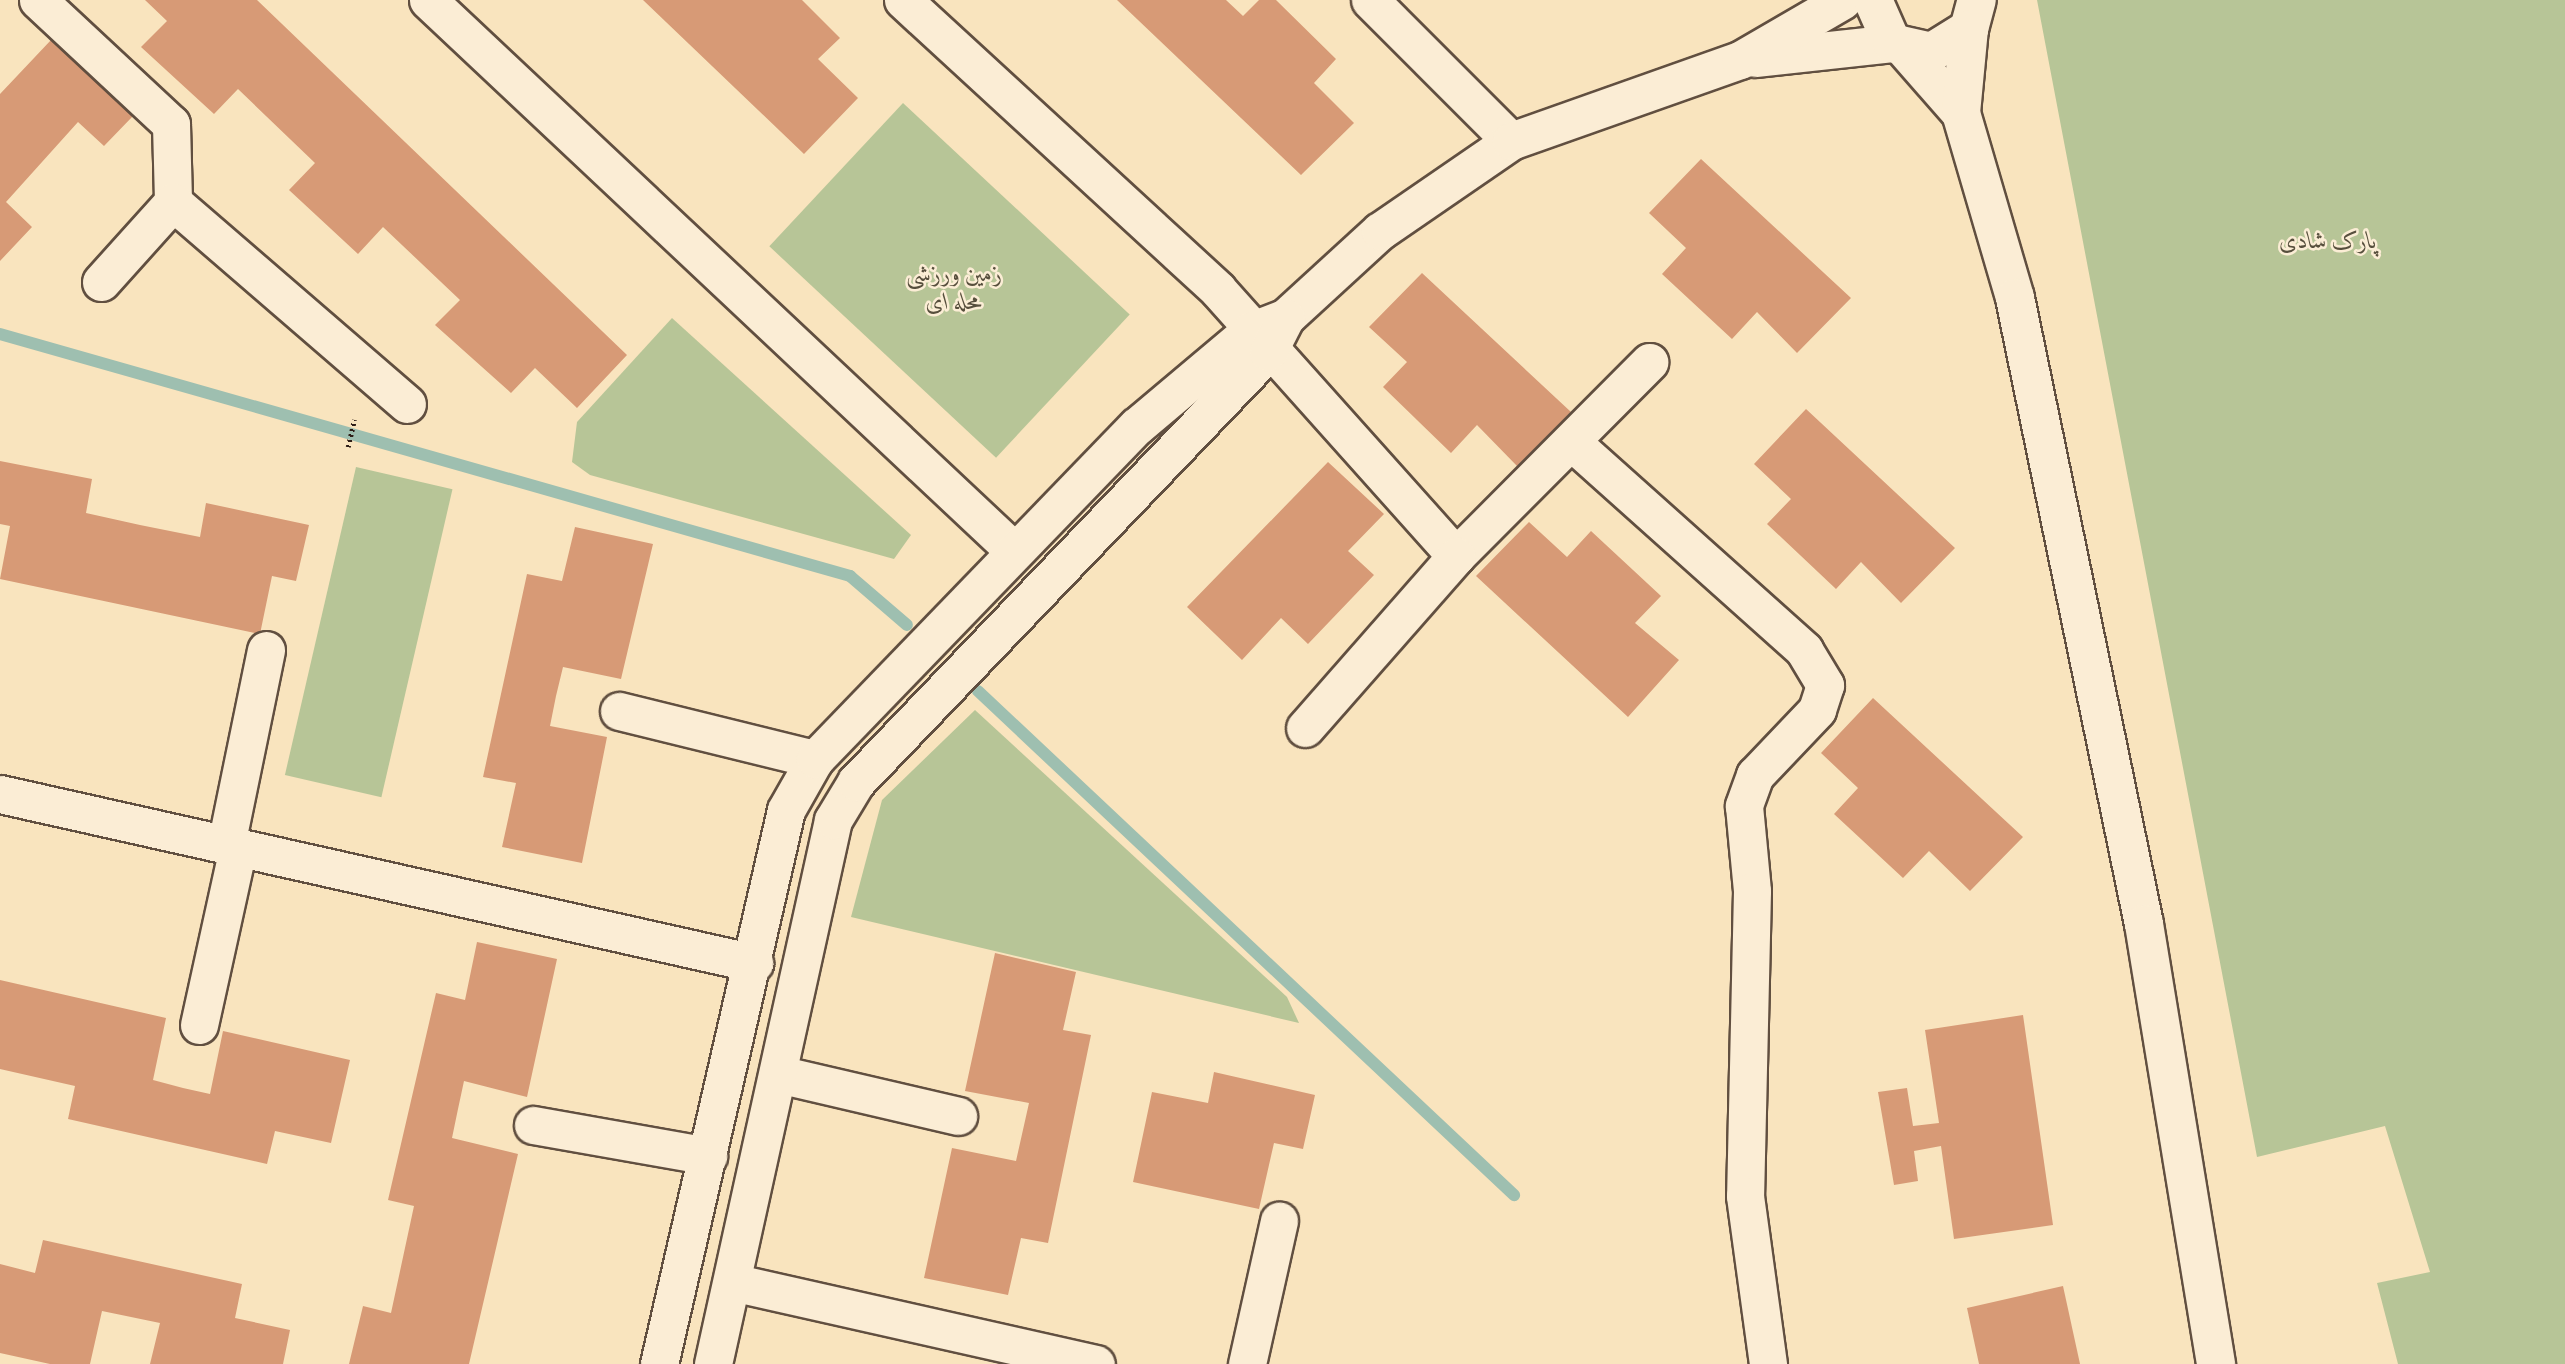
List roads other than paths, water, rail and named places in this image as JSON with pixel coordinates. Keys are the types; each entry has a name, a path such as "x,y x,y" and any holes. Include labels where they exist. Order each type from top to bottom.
{"main road":[{"path":"1873,0 1897,45 1961,113"},
{"path":"1897,45 1933,52 1973,15"},
{"path":"1973,15 1961,113 2015,298 2144,924 2217,1364"}],"street":[{"path":"38,0 172,124 173,202 101,282"},
{"path":"428,0 1012,550"},
{"path":"903,0 1218,290 1259,342 1456,556"},
{"path":"1370,0 1511,141"},
{"path":"713,1364 833,820 856,782 1259,342 1380,231 1511,141 1740,60 1843,0"},
{"path":"1740,60 1897,45"},
{"path":"173,202 407,404"},
{"path":"659,1364 754,962 786,810 815,759 1012,550 1137,426 1259,342"},
{"path":"1306,728 1456,556 1574,444 1649,362"},
{"path":"1574,444 1804,650 1825,685 1816,710 1755,775 1744,806 1752,891 1745,1196 1768,1364"},
{"path":"199,1025 266,650"},
{"path":"619,710 815,759"},
{"path":"0,794 754,962"},
{"path":"778,1074 958,1116"},
{"path":"533,1125 708,1156"},
{"path":"1247,1364 1279,1221"},
{"path":"732,1282 1094,1364"}],"waterway":[{"path":"0,334 850,576 907,625"},
{"path":"978,691 1514,1195"}],"park label":[{"name":"پارک شادی","path":"2328,240"},
{"name":"زمین ورزشی محله ای","path":"954,287"}]}
